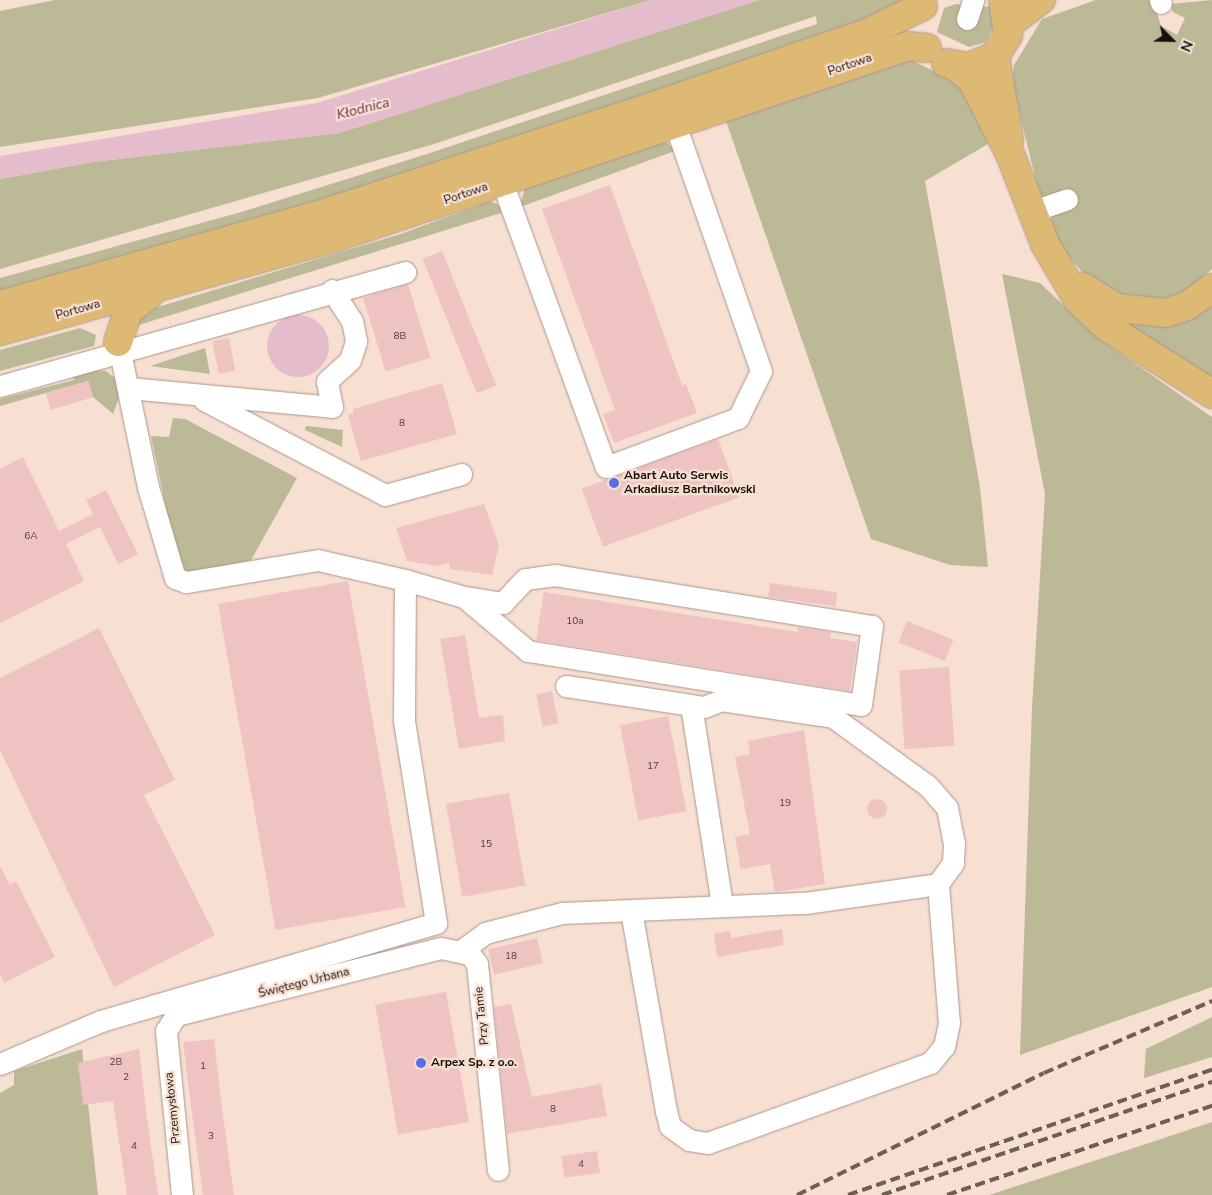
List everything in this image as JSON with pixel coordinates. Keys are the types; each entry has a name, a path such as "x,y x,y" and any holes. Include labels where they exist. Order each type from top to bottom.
{"main road":[{"path":"955,66 983,64 995,56 1006,41 1006,11 1041,0"},
{"path":"924,3 920,20 928,48 972,80 1010,154 1030,212 1060,272 1078,300 1107,326 1212,394"},
{"name":"Portowa","path":"0,305 328,212 657,105 867,33 924,3"},
{"name":"Portowa","path":"0,330 59,316 334,238 908,46 928,48"},
{"path":"995,56 1008,117 1010,154"},
{"path":"1060,272 1117,308 1142,312 1165,313 1187,306 1212,288"},
{"path":"119,348 128,311 158,287"},
{"path":"59,316 95,318 119,348"}],"street":[{"path":"502,182 606,467 738,418 761,372 675,124"},
{"path":"1030,212 1067,199"},
{"path":"0,386 119,348 405,272"},
{"path":"129,388 332,407 327,382 350,360 356,341 352,321 332,290"},
{"path":"119,348 129,388 148,487 175,578 186,582 318,560 406,580 464,597 503,603 525,579 555,575 872,626 861,705 528,651 464,597"},
{"path":"195,395 385,495 461,474"},
{"path":"2,1058 101,1021 436,924 404,720 406,580"},
{"path":"566,686 704,707 721,700 833,717 928,786 947,808 954,843 953,863 938,884 949,1022 944,1046 930,1063 708,1143 689,1140 670,1126 631,911"},
{"path":"691,705 722,905"},
{"path":"451,949 485,932 562,913 804,903 938,884"},
{"name":"Świętego Urbana","path":"169,1022 176,1015 451,949"},
{"name":"Przy Tamie","path":"451,949 477,964 498,1170"},
{"name":"Przemysłowa","path":"169,1022 166,1031 182,1195"}],"shaded area":[{"path":"55,0 651,0 318,98 0,147 0,11"},
{"path":"759,0 905,0 889,14 315,204 0,292 0,278 238,213 427,154 817,24 816,16 434,144 0,269 0,179 93,162 339,133"},
{"path":"1096,0 1153,0 1161,26 1177,35 1185,18 1173,12 1170,4 1212,0 1212,269 1183,295 1160,301 1138,303 1091,282 1052,238 1049,223 1054,214 1048,200 1040,197 1012,83 1014,65 1042,19"},
{"path":"956,4 991,7 996,22 986,42 969,47 937,32 944,8"},
{"path":"911,60 958,83 974,107 988,144 925,181 980,487 988,567 950,565 871,539 726,121"},
{"path":"660,143 668,143 675,151 520,207 525,187"},
{"path":"490,201 499,205 501,213 129,328 151,309 401,234"},
{"path":"1002,274 1040,283 1097,337 1212,417 1212,987 1020,1055 1032,708 1045,494"},
{"path":"1212,300 1212,383 1121,326 1123,321"},
{"path":"80,328 96,335 94,346 0,371 0,350"},
{"path":"205,348 210,374 150,366"},
{"path":"93,370 106,371 116,379 119,398 113,414 93,397 88,381 0,406 0,399 74,380 73,376"},
{"path":"173,418 185,419 297,478 251,560 191,573 178,566 151,436 169,437"},
{"path":"306,426 343,430 342,447 305,430"},
{"path":"1212,1017 1212,1057 1144,1078 1146,1049"},
{"path":"82,1049 98,1195 0,1195 0,1093 14,1085 14,1071"},
{"path":"1212,1122 1212,1195 989,1195 1143,1145"}],"water":[{"name":"Kłodnica","path":"651,0 759,0 339,133 93,162 0,179 0,156 317,103"},
{"path":"298,315 310,317 320,324 327,334 329,346 327,358 320,368 310,375 298,377 286,375 276,368 269,358 267,346 269,334 276,324 286,317"}],"building":[{"path":"610,185 682,385 686,384 697,413 614,443 603,414 615,410 542,209"},
{"path":"442,251 496,385 477,393 423,259"},
{"path":"408,284 431,358 386,371 363,298"},
{"path":"229,338 235,370 219,374 212,341"},
{"path":"88,381 93,397 51,410 46,394"},
{"path":"442,383 457,434 361,461 348,415 354,413 353,409"},
{"path":"718,439 739,497 603,547 582,489"},
{"path":"23,457 59,531 93,514 86,500 106,490 138,554 118,564 100,527 66,544 84,581 0,623 0,469"},
{"path":"484,504 499,545 492,575 450,569 449,563 438,566 407,561 396,528"},
{"path":"348,581 405,907 275,930 218,604"},
{"path":"770,583 837,592 835,606 768,597"},
{"path":"544,592 798,632 798,627 831,632 830,638 857,642 850,691 536,640"},
{"path":"907,621 953,640 945,661 898,642"},
{"path":"99,628 175,780 144,795 215,935 114,987 0,750 0,678"},
{"path":"465,635 479,718 503,715 505,741 459,749 440,639"},
{"path":"949,667 955,746 905,749 899,670"},
{"path":"552,691 558,723 543,726 536,694"},
{"path":"668,716 687,811 638,821 620,725"},
{"path":"804,730 825,884 775,892 770,864 741,869 735,837 750,834 735,757 750,754 748,741"},
{"path":"509,793 525,886 462,897 446,804"},
{"path":"877,799 884,802 887,809 884,816 877,819 870,816 867,809 870,802"},
{"path":"0,866 10,885 16,881 55,957 4,983 0,974"},
{"path":"782,929 784,945 717,957 714,934 730,931 731,938"},
{"path":"537,938 543,963 494,975 488,949"},
{"name":"Arpex Sp. z o.o.","path":"446,992 469,1122 398,1134 375,1005"},
{"path":"511,1004 532,1097 601,1084 607,1116 507,1134 494,1007"},
{"path":"214,1039 234,1195 203,1195 190,1099 183,1042"},
{"path":"139,1049 158,1195 127,1195 113,1101 83,1105 78,1063"},
{"path":"597,1151 600,1173 564,1178 561,1156"}],"railway":[{"path":"797,1195 1044,1073 1212,1001"},
{"path":"848,1195 1212,1070"},
{"path":"882,1195 1212,1082"},
{"path":"947,1195 1212,1106"}],"place":[{"name":"Abart Auto Serwis Arkadiusz Bartnikowski","path":"614,483"},
{"name":"Arpex Sp. z o.o.","path":"421,1063"}]}
